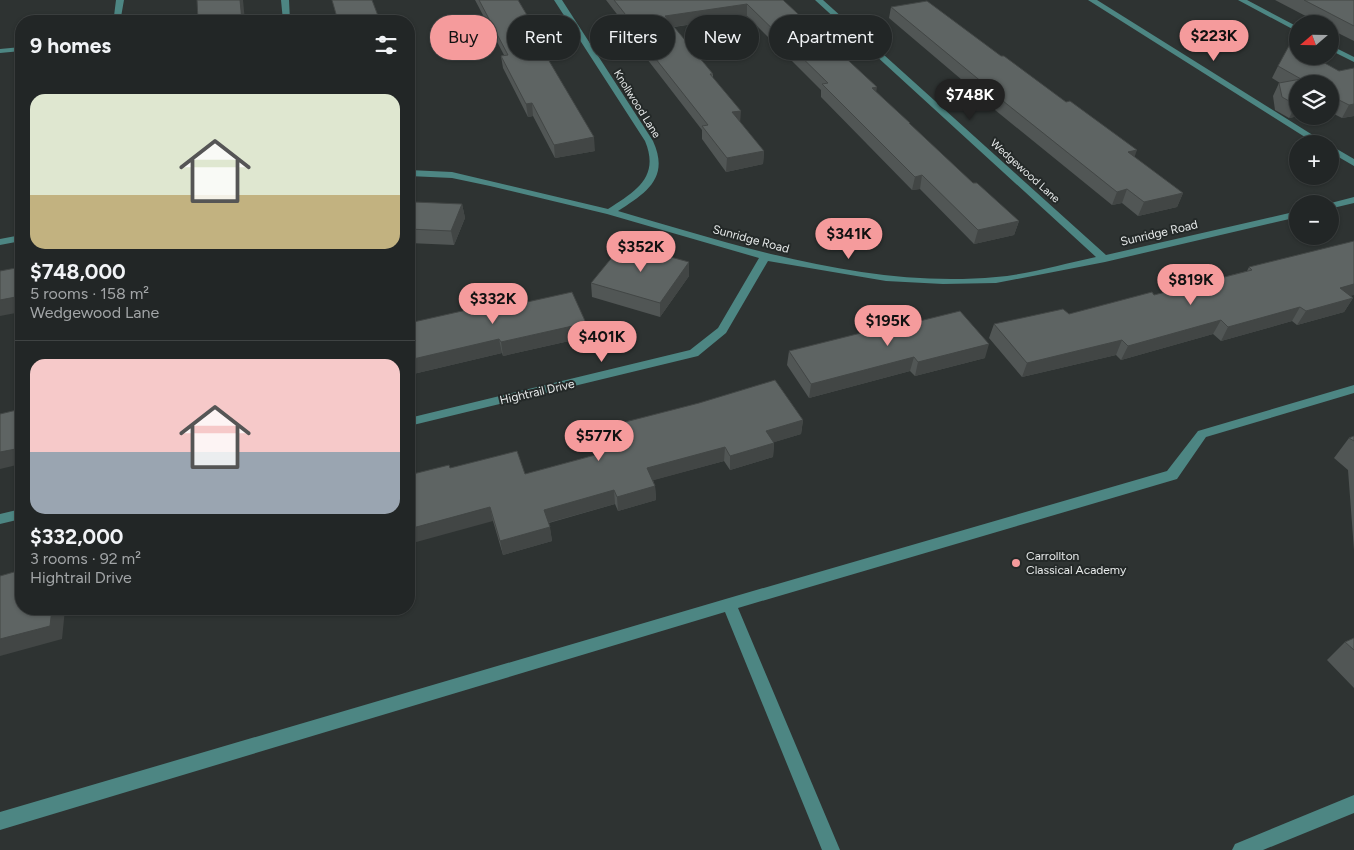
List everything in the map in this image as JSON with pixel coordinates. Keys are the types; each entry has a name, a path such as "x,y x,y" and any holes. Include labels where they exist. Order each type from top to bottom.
{"street":[{"path":"117,15 120,0"},
{"path":"284,0 286,15"},
{"name":"Knollwood Lane","path":"558,0 649,142 655,157 652,175 638,194 610,212"},
{"name":"Wedgewood Lane","path":"819,0 1105,259"},
{"path":"1092,0 1309,135"},
{"path":"1242,0 1289,25"},
{"path":"0,52 15,50"},
{"path":"1339,52 1354,60"},
{"path":"1339,154 1354,163"},
{"name":"Sunridge Road","path":"415,173 452,175 610,212 764,257 886,278 943,281 996,280 1039,273 1289,216"},
{"path":"1339,204 1354,200"},
{"path":"0,242 15,239"},
{"name":"Hightrail Drive","path":"415,421 694,353 722,330 764,257"},
{"path":"0,821 729,604 1172,475 1202,434 1354,389"},
{"path":"0,519 15,515"},
{"path":"729,604 831,850"},
{"path":"1241,850 1354,804"}],"building":[{"path":"197,0 240,0 241,15 198,15"},
{"path":"332,0 372,0 378,15 336,15"},
{"path":"479,0 518,0 527,15 507,15 507,53 497,34 497,15 487,15"},
{"path":"614,0 783,0 799,15 769,15 769,25 747,4 672,15 626,15"},
{"path":"1304,0 1354,0 1354,26 1339,18 1339,15 1333,15"},
{"path":"927,1 1001,56 1004,56 1066,102 1070,101 1137,150 1128,152 1183,193 1144,202 1127,189 1117,192 998,97 1000,97 891,7"},
{"path":"675,28 685,40 685,60 701,60 713,74 710,74 741,111 732,112 764,151 727,158 702,126 708,125 657,60 675,60"},
{"path":"1289,46 1289,65 1328,65 1339,71 1354,68 1354,104 1349,105 1339,100 1339,75 1294,75 1278,66"},
{"path":"507,55 507,60 549,60 594,137 554,145 532,103 526,104 501,56"},
{"path":"804,60 848,60 877,87 872,88 909,123 973,183 977,183 1019,221 978,230 922,175 915,177 822,84 828,83"},
{"path":"1289,81 1289,101 1282,97 1279,83"},
{"path":"415,202 462,204 451,231 415,229"},
{"path":"1354,241 1354,284 1340,288 1353,298 1306,311 1300,307 1228,327 1221,320 1128,346 1122,340 1027,363 994,324 1063,309 1069,314 1152,292 1154,295 1252,270 1249,267"},
{"path":"623,244 689,262 660,303 591,283"},
{"path":"15,268 15,297 0,300 0,271"},
{"path":"572,292 586,323 501,342 499,339 415,359 415,322 471,309 473,314"},
{"path":"960,311 989,344 918,362 914,357 811,384 789,351 861,333 863,335"},
{"path":"775,380 803,420 766,431 774,443 730,456 725,447 647,468 655,486 617,497 614,490 544,510 550,527 500,541 490,507 415,527 415,474 449,465 450,468 517,451 525,474 599,454 590,431 699,403"},
{"path":"15,410 15,449 0,452 0,414"},
{"path":"15,572 15,615 51,615 50,626 0,639 0,576"},
{"path":"1354,638 1354,650 1345,642"}],"place":[{"name":"Carrollton Classical Academy","path":"1016,563"}]}
